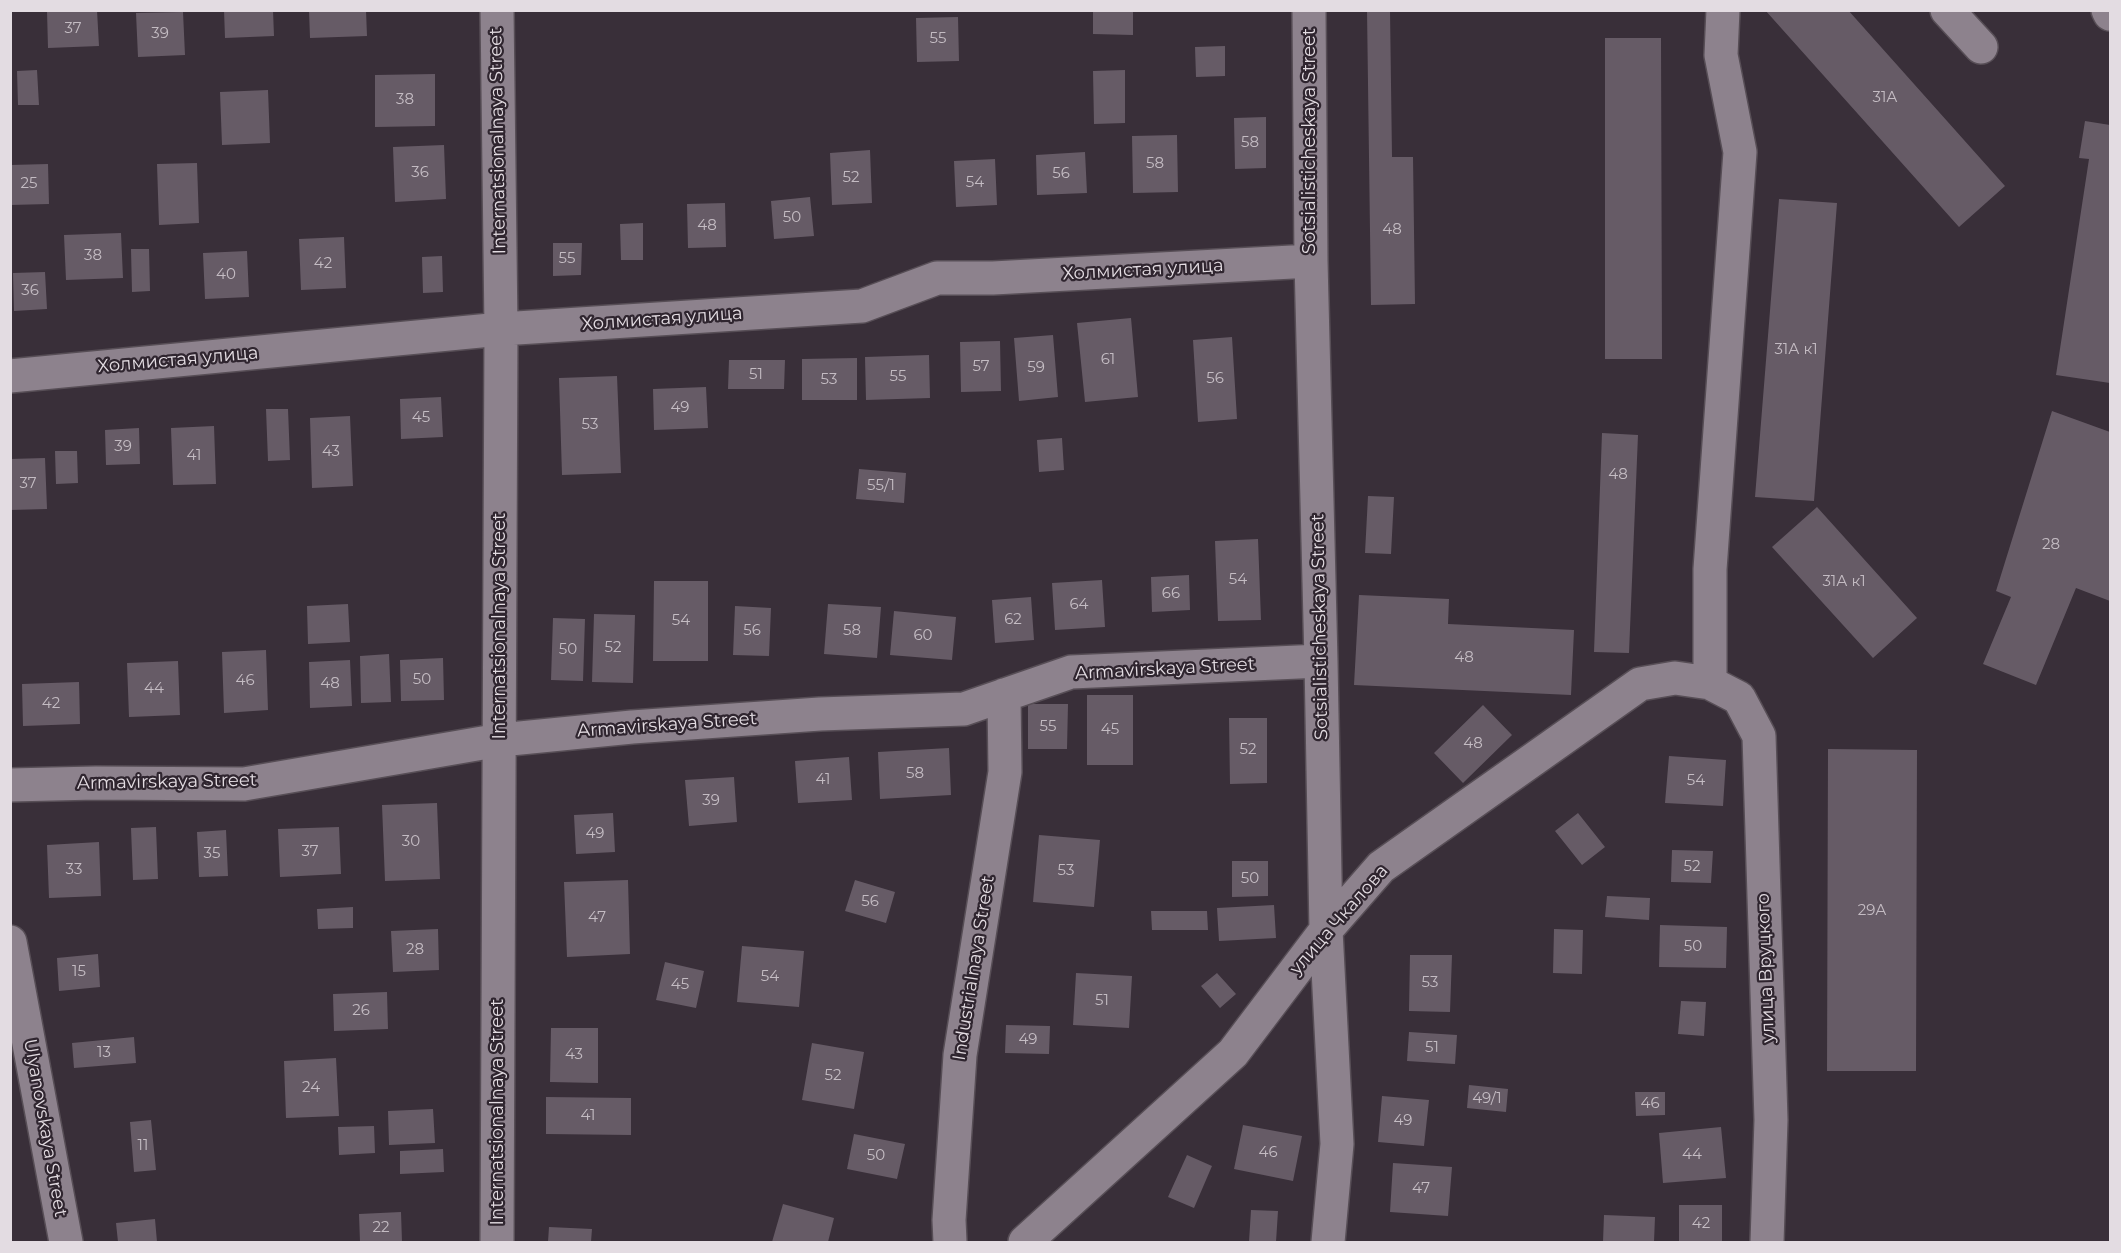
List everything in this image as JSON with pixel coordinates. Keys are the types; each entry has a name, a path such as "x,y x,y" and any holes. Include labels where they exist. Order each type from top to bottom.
{"street":[{"name":"Internatsionalnaya Street","path":"497,10 501,329 497,1242"},
{"name":"Sotsialisticheskaya Street","path":"1309,10 1311,261 1326,930 1337,1144 1328,1242"},
{"path":"1710,683 1710,569 1740,152 1720,56 1723,10"},
{"path":"1947,10 1982,46"},
{"name":"Холмистая улица","path":"10,376 501,329 862,306 937,278 993,278 1311,261"},
{"name":"Armavirskaya Street","path":"10,785 244,783 500,740 632,727 819,714 964,709 1071,672 1321,661"},
{"name":"улица Чкалова","path":"1025,1242 1233,1053 1326,930 1381,867 1640,684 1675,678 1710,683 1739,698"},
{"name":"Industrialnaya Street","path":"951,1242 949,1220 960,1055 1005,772 1004,695"},
{"name":"улица Вруцкого","path":"1739,698 1759,736 1771,1120 1767,1242"},
{"name":"Ulyanovskaya Street","path":"10,942 66,1242"}],"building":[{"path":"97,10 99,46 48,48 47,11"},
{"path":"224,10 273,10 274,36 225,38"},
{"path":"309,10 366,10 367,36 310,38"},
{"path":"1093,10 1133,10 1133,35 1093,34"},
{"path":"1367,10 1390,10 1392,157 1413,157 1415,304 1371,305"},
{"path":"1765,10 1848,10 2005,186 1959,227"},
{"path":"183,12 185,55 138,57 136,13"},
{"path":"958,17 959,61 917,62 916,18"},
{"path":"1605,38 1661,38 1662,359 1605,359"},
{"path":"1225,46 1225,76 1196,77 1195,47"},
{"path":"37,70 39,105 18,105 17,71"},
{"path":"1125,70 1125,123 1094,124 1093,71"},
{"path":"435,74 435,126 375,127 375,75"},
{"path":"268,90 270,143 222,145 220,92"},
{"path":"1266,117 1266,168 1235,169 1234,118"},
{"path":"2085,121 2110,125 2110,383 2056,375 2089,159 2079,158"},
{"path":"1177,135 1178,192 1133,193 1132,136"},
{"path":"444,145 446,199 395,202 393,147"},
{"path":"870,150 872,203 832,205 830,153"},
{"path":"1085,152 1087,193 1037,195 1036,155"},
{"path":"995,159 997,205 956,207 954,161"},
{"path":"197,163 199,223 159,225 157,164"},
{"path":"48,164 49,204 10,205 10,165"},
{"path":"810,197 814,236 774,239 771,201"},
{"path":"1779,199 1837,203 1814,501 1755,497"},
{"path":"725,203 726,247 688,248 687,204"},
{"path":"643,223 643,260 621,260 620,224"},
{"path":"121,233 123,278 66,280 64,235"},
{"path":"344,237 346,288 301,290 299,239"},
{"path":"553,243 582,243 581,275 553,276"},
{"path":"131,249 149,249 150,291 132,292"},
{"path":"247,251 249,297 205,299 203,253"},
{"path":"442,256 443,292 423,293 422,257"},
{"path":"45,272 47,309 14,311 13,273"},
{"path":"1131,318 1138,397 1085,402 1077,323"},
{"path":"1053,335 1058,397 1019,401 1014,338"},
{"path":"1232,337 1237,419 1198,422 1193,340"},
{"path":"1000,341 1001,391 961,392 960,342"},
{"path":"929,355 930,398 866,400 865,357"},
{"path":"857,358 857,400 802,400 802,359"},
{"path":"729,360 785,360 784,389 728,389"},
{"path":"617,376 621,473 562,475 559,378"},
{"path":"706,387 708,428 654,430 653,389"},
{"path":"441,397 443,437 401,439 400,399"},
{"path":"266,409 288,409 290,460 268,461"},
{"path":"2052,411 2110,432 2110,601 2076,588 2036,685 1983,664 2011,597 1996,591"},
{"path":"350,416 353,486 312,488 310,418"},
{"path":"214,426 216,484 173,485 171,428"},
{"path":"139,428 140,464 106,465 105,430"},
{"path":"1602,433 1638,435 1629,653 1594,652"},
{"path":"1062,438 1064,470 1039,472 1037,440"},
{"path":"55,451 77,451 78,483 56,484"},
{"path":"45,458 47,509 10,510 10,459"},
{"path":"859,469 906,473 904,503 856,499"},
{"path":"1368,496 1394,497 1391,554 1365,553"},
{"path":"1817,507 1917,618 1873,658 1772,547"},
{"path":"1258,539 1261,620 1218,621 1215,541"},
{"path":"1189,575 1190,610 1152,612 1151,577"},
{"path":"1102,580 1105,627 1055,630 1052,583"},
{"path":"654,581 708,581 708,661 653,661"},
{"path":"1359,595 1449,599 1448,624 1574,630 1571,695 1354,685"},
{"path":"1031,597 1034,640 995,643 992,600"},
{"path":"348,604 350,642 308,644 307,606"},
{"path":"828,604 881,607 877,658 824,654"},
{"path":"735,606 771,608 769,656 733,655"},
{"path":"894,611 956,617 952,660 890,655"},
{"path":"594,614 635,615 633,683 592,682"},
{"path":"553,618 585,619 583,681 551,680"},
{"path":"266,650 268,710 224,713 222,652"},
{"path":"389,654 391,702 361,703 360,656"},
{"path":"443,658 444,700 401,701 400,660"},
{"path":"350,660 352,706 310,708 309,662"},
{"path":"178,661 180,715 129,717 127,663"},
{"path":"79,682 80,724 23,726 22,684"},
{"path":"1087,695 1133,695 1133,765 1087,765"},
{"path":"1028,704 1068,704 1067,749 1028,749"},
{"path":"1483,705 1512,735 1463,783 1434,753"},
{"path":"1229,718 1267,718 1267,783 1230,784"},
{"path":"949,748 951,795 880,799 878,752"},
{"path":"1828,749 1917,750 1916,1071 1827,1071"},
{"path":"1669,756 1726,760 1723,806 1665,803"},
{"path":"849,757 852,800 798,803 795,761"},
{"path":"734,777 737,822 689,826 685,780"},
{"path":"437,803 440,879 385,881 382,805"},
{"path":"613,813 615,852 576,854 574,815"},
{"path":"1578,813 1605,847 1582,865 1555,831"},
{"path":"156,827 158,879 133,880 131,828"},
{"path":"339,827 341,874 280,877 278,829"},
{"path":"226,830 228,876 199,877 197,832"},
{"path":"1039,835 1100,840 1094,907 1033,902"},
{"path":"99,842 101,896 49,898 47,845"},
{"path":"1672,850 1713,851 1711,883 1671,882"},
{"path":"1232,861 1268,861 1268,896 1232,897"},
{"path":"628,880 630,954 567,957 564,882"},
{"path":"855,880 895,892 886,923 845,911"},
{"path":"1607,896 1650,898 1649,920 1605,917"},
{"path":"1274,905 1276,938 1219,941 1217,908"},
{"path":"353,907 353,928 318,929 317,909"},
{"path":"1151,911 1207,911 1208,930 1152,930"},
{"path":"1660,925 1727,927 1726,968 1659,967"},
{"path":"438,929 439,970 393,972 391,931"},
{"path":"1554,929 1583,930 1582,974 1553,973"},
{"path":"742,946 804,951 799,1007 737,1002"},
{"path":"98,954 100,987 59,991 57,958"},
{"path":"1410,955 1452,955 1450,1012 1409,1011"},
{"path":"665,962 704,971 696,1008 656,1000"},
{"path":"1076,973 1132,976 1129,1028 1073,1025"},
{"path":"1217,973 1236,994 1220,1008 1201,986"},
{"path":"387,992 388,1029 334,1031 333,994"},
{"path":"1681,1001 1706,1002 1704,1036 1678,1034"},
{"path":"1006,1025 1050,1026 1049,1054 1005,1053"},
{"path":"551,1028 598,1028 598,1083 550,1082"},
{"path":"1409,1032 1457,1035 1455,1064 1407,1061"},
{"path":"134,1037 136,1063 74,1068 72,1043"},
{"path":"812,1043 864,1052 854,1109 802,1100"},
{"path":"336,1058 339,1116 286,1118 284,1061"},
{"path":"1469,1085 1508,1089 1506,1112 1467,1108"},
{"path":"1635,1092 1665,1092 1665,1115 1636,1116"},
{"path":"1382,1096 1429,1100 1424,1146 1378,1142"},
{"path":"546,1097 631,1098 631,1135 546,1134"},
{"path":"433,1109 435,1143 389,1145 388,1111"},
{"path":"151,1120 156,1170 134,1172 130,1122"},
{"path":"1243,1125 1302,1136 1293,1181 1234,1169"},
{"path":"374,1126 375,1153 339,1155 338,1127"},
{"path":"1721,1127 1726,1178 1663,1183 1659,1133"},
{"path":"854,1134 905,1144 897,1179 847,1169"},
{"path":"443,1149 444,1172 400,1174 400,1151"},
{"path":"1187,1155 1212,1166 1194,1208 1168,1197"},
{"path":"1393,1163 1452,1167 1448,1216 1390,1212"},
{"path":"783,1204 834,1218 828,1242 772,1242"},
{"path":"1679,1205 1722,1205 1722,1242 1679,1242"},
{"path":"1251,1210 1278,1211 1276,1242 1249,1242"},
{"path":"401,1212 402,1242 360,1242 359,1214"},
{"path":"1604,1215 1655,1217 1654,1242 1603,1242"},
{"path":"155,1219 157,1242 118,1242 116,1223"},
{"path":"549,1227 592,1229 591,1242 548,1242"}]}
